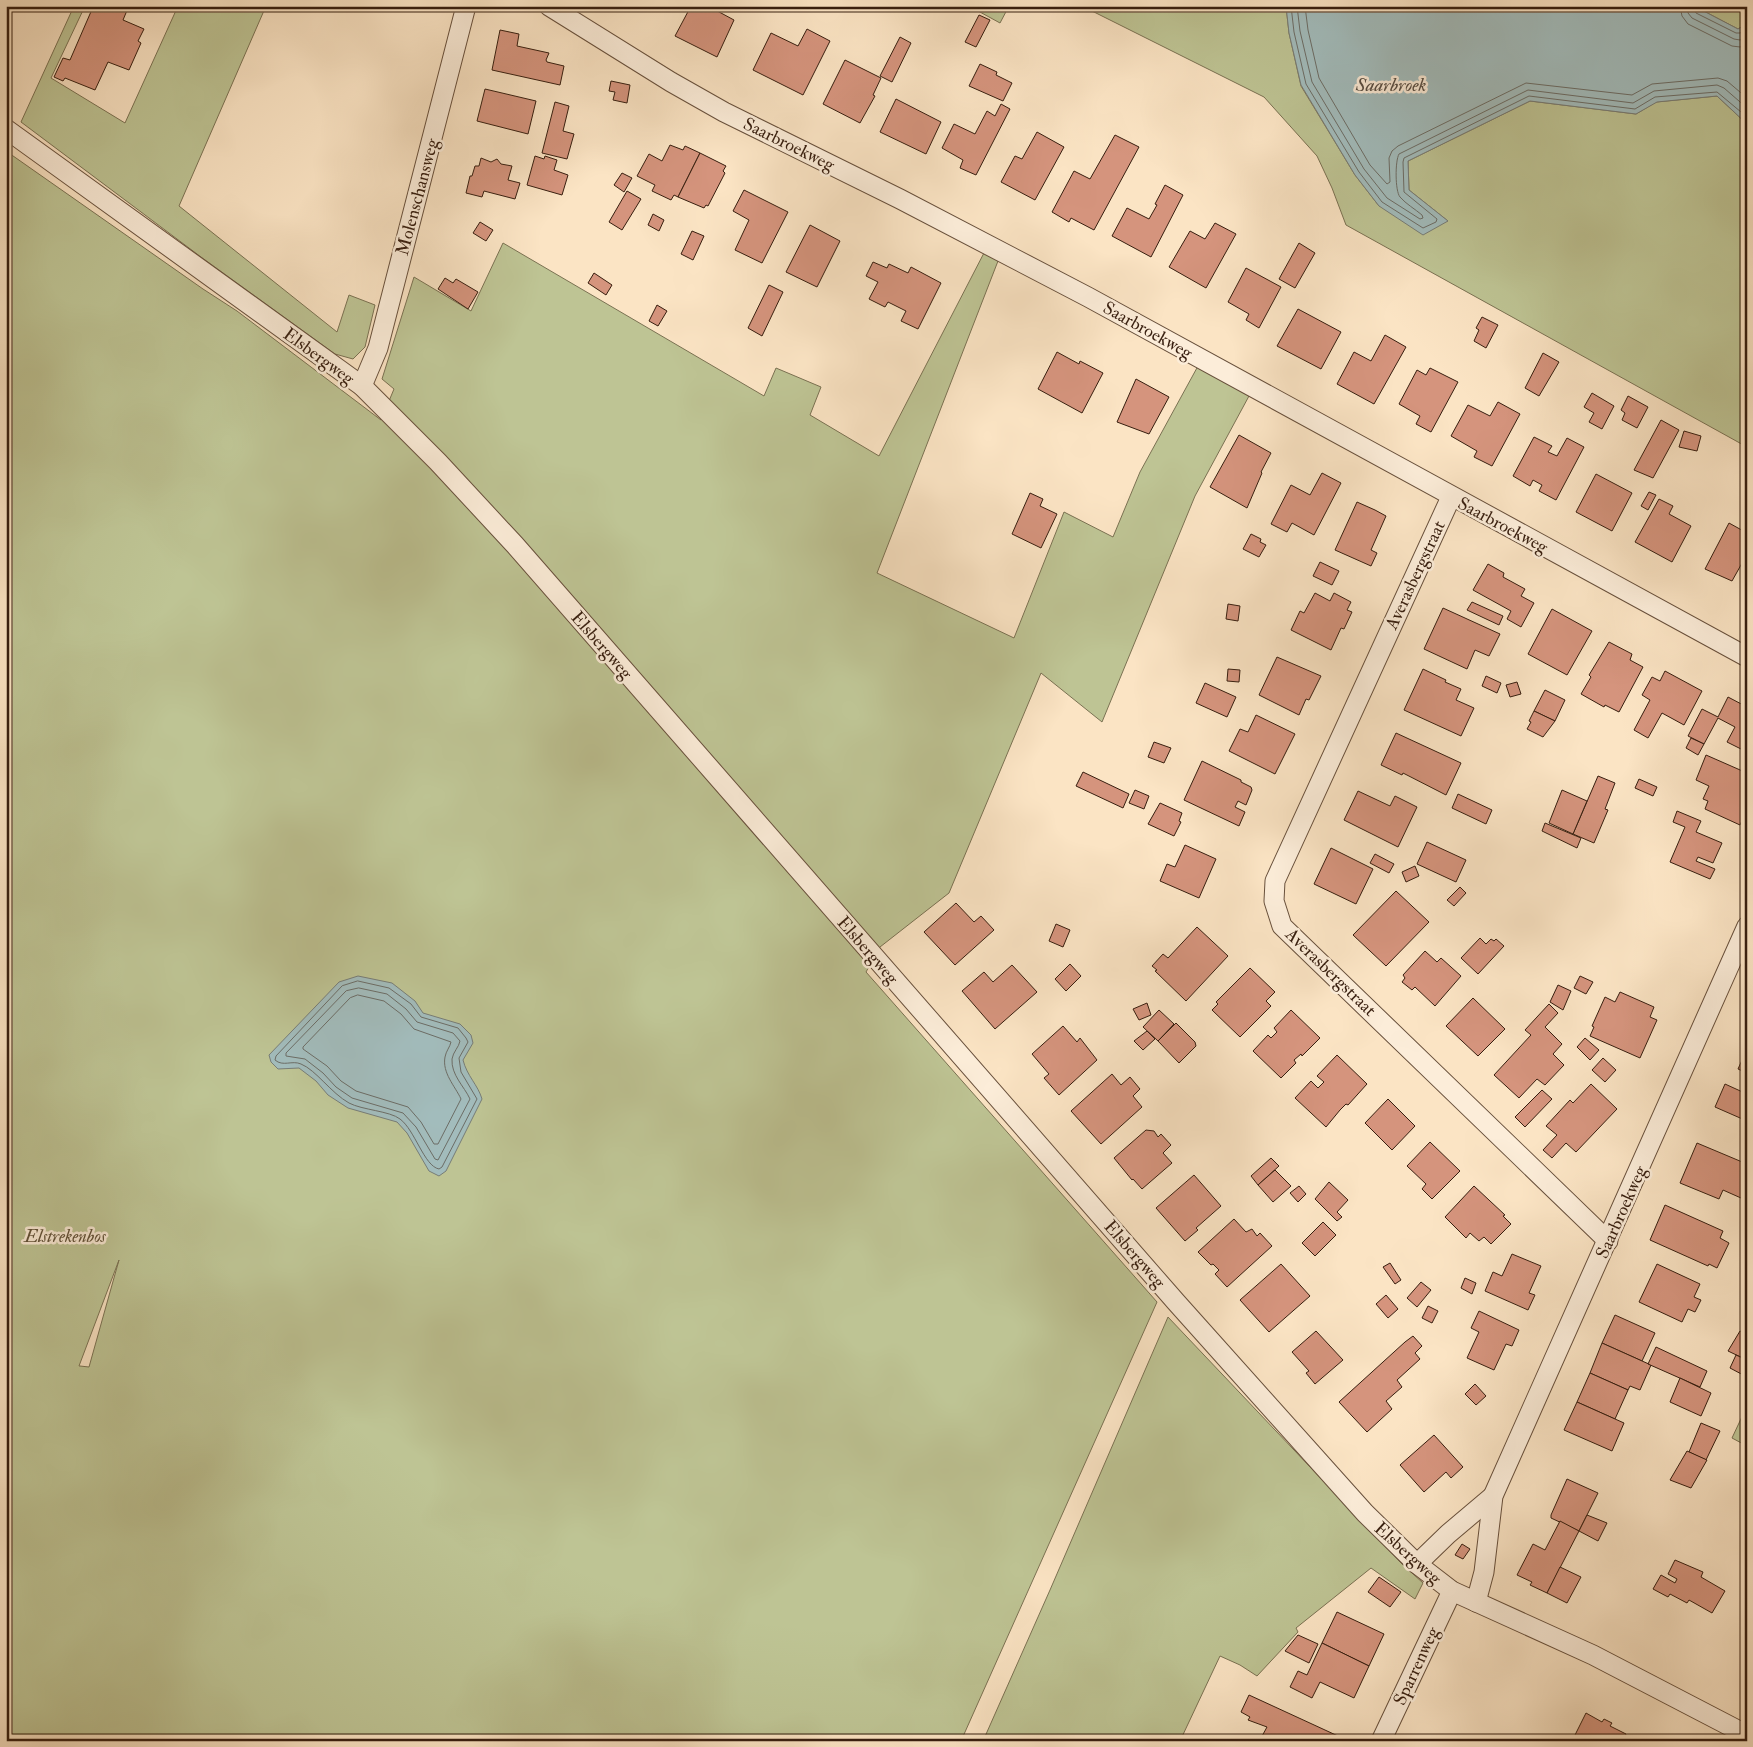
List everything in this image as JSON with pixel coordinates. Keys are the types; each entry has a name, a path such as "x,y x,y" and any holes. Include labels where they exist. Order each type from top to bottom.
{"street":[{"name":"Molenschansweg","path":"362,386 378,348 466,6"},
{"name":"Saarbroekweg","path":"549,6 671,82 724,112 900,199 1088,297 1747,657"},
{"name":"Elsbergweg","path":"6,130 362,386 438,462 515,546 1364,1513 1417,1564 1452,1591 1593,1655 1747,1735"},
{"name":"Averasbergstraat","path":"1451,497 1274,881 1274,901 1282,926 1608,1241"},
{"name":"Saarbroekweg","path":"1476,1602 1484,1572 1493,1496 1747,926"},
{"name":"Saarbroekweg","path":"1417,1564 1448,1534 1493,1496"},
{"name":"Sparrenweg","path":"1381,1741 1452,1591"}],"green space":[{"path":"74,6 85,6 51,78 125,123 178,6 266,6 179,206 337,332 349,295 375,305 365,347 353,359 335,354 201,257 21,122"},
{"path":"969,6 1009,6 1000,23"},
{"path":"1082,6 1286,6 1289,33 1301,86 1355,175 1379,206 1448,221 1409,190 1408,161 1530,101 1636,114 1656,102 1717,96 1747,124 1747,447 1346,225 1317,156 1264,97"},
{"path":"1694,6 1747,6 1747,24 1738,29"},
{"name":"Elstrekenbos","path":"6,151 237,311 381,420 394,389 382,379 414,277 471,311 503,243 764,396 776,368 821,387 810,415 879,456 985,251 998,261 877,573 1014,638 1064,512 1113,537 1140,472 1198,366 1249,396 1195,496 1102,722 1041,673 949,893 880,947 866,972 1157,1302 961,1741 6,1741","holes":["119,1260 89,1367 79,1366"]},
{"path":"1168,1317 1401,1563 1423,1583 1415,1599 1371,1568 1296,1628 1298,1632 1257,1676 1240,1665 1220,1656 1180,1741 983,1741 1050,1590"},
{"path":"1747,1406 1747,1446 1732,1438"}],"water":[{"name":"Saarbroek","path":"1286,6 1694,6 1738,29 1747,24 1747,124 1717,96 1657,102 1636,114 1530,101 1408,161 1409,190 1448,221 1423,235 1379,206 1355,175 1301,85 1289,33"},
{"path":"358,976 392,983 415,1001 423,1013 460,1024 471,1035 473,1043 463,1060 482,1099 446,1171 439,1176 429,1171 407,1133 397,1122 348,1108 328,1095 316,1081 299,1068 278,1069 271,1062 269,1055 339,982"}],"building":[{"path":"96,6 124,6 128,8 123,20 144,29 138,41 141,43 129,70 108,62 95,90 65,78 63,81 54,77 63,58 70,60 93,7 95,8"},
{"path":"691,6 708,6 734,20 717,57 675,36"},
{"path":"979,15 990,20 976,47 965,42"},
{"path":"807,29 830,41 803,95 753,70 771,33 798,46"},
{"path":"500,30 519,34 517,46 549,53 547,62 564,66 560,85 492,70"},
{"path":"900,37 911,43 892,82 880,76"},
{"path":"845,60 881,78 873,95 875,96 860,123 823,104"},
{"path":"980,64 997,72 996,75 1012,83 1003,101 969,86"},
{"path":"611,81 630,85 627,103 613,100 615,92 609,91"},
{"path":"485,89 536,101 528,134 477,121"},
{"path":"896,99 941,122 926,154 880,132"},
{"path":"555,102 569,106 563,131 574,134 567,159 542,153"},
{"path":"1001,104 1010,109 976,175 960,168 963,160 942,148 954,124 975,134 987,111 995,116"},
{"path":"1037,132 1064,147 1035,200 1001,182 1015,156 1022,159"},
{"path":"1115,135 1139,147 1094,230 1071,218 1069,222 1052,212 1074,171 1090,179"},
{"path":"670,145 683,150 685,146 700,153 678,197 674,195 671,200 652,191 655,185 637,176 649,154 662,161"},
{"path":"700,153 726,166 723,171 725,173 708,206 706,205 704,208 678,197"},
{"path":"535,156 544,159 545,156 557,160 554,170 568,175 562,195 527,185"},
{"path":"481,158 491,162 497,159 501,164 512,166 508,180 520,183 515,199 484,191 482,197 466,193 470,176 472,176 475,166 479,166"},
{"path":"622,173 632,178 624,192 614,185"},
{"path":"1165,185 1183,195 1151,257 1112,236 1127,208 1149,219"},
{"path":"744,190 788,212 762,263 735,250 749,220 733,211"},
{"path":"627,191 641,199 622,230 609,222"},
{"path":"653,214 664,220 659,231 648,225"},
{"path":"480,222 493,230 486,241 473,233"},
{"path":"1215,223 1236,234 1206,288 1169,267 1190,231 1205,239"},
{"path":"810,225 840,241 817,287 786,272"},
{"path":"692,231 704,236 693,260 681,254"},
{"path":"1299,243 1315,253 1295,288 1279,279"},
{"path":"873,262 887,268 889,264 908,273 911,267 941,283 918,329 901,321 906,311 888,302 885,307 869,299 878,282 866,276"},
{"path":"1246,268 1281,287 1259,328 1246,320 1249,314 1228,302"},
{"path":"594,273 612,285 606,295 588,283"},
{"path":"445,278 453,283 456,279 478,292 468,309 438,289"},
{"path":"769,285 783,292 762,336 748,328"},
{"path":"657,305 667,311 658,326 649,321"},
{"path":"1298,309 1341,332 1321,369 1277,346"},
{"path":"1482,317 1498,325 1486,348 1474,341 1479,330 1476,328"},
{"path":"1385,335 1406,347 1374,404 1337,384 1354,352 1371,361"},
{"path":"1057,352 1079,364 1080,361 1103,373 1082,413 1038,389"},
{"path":"1543,353 1559,362 1539,396 1525,388"},
{"path":"1430,368 1458,382 1431,432 1416,424 1420,416 1399,404 1417,370 1426,375"},
{"path":"1136,379 1169,397 1149,434 1117,422"},
{"path":"1592,393 1614,406 1602,429 1589,422 1594,413 1584,407"},
{"path":"1628,396 1648,407 1637,428 1622,420 1625,413 1621,410"},
{"path":"1498,402 1520,414 1492,466 1474,457 1477,451 1451,436 1468,405 1490,416"},
{"path":"1661,420 1679,430 1653,478 1634,470"},
{"path":"1684,431 1701,436 1697,451 1679,447"},
{"path":"1239,435 1271,453 1261,472 1247,508 1210,487"},
{"path":"1534,437 1552,446 1548,452 1557,456 1567,438 1584,447 1556,500 1539,491 1542,485 1533,480 1530,486 1513,476"},
{"path":"1322,473 1341,483 1314,535 1292,523 1287,532 1271,524 1291,485 1310,495"},
{"path":"1596,474 1632,493 1612,531 1576,512"},
{"path":"1649,492 1656,495 1648,510 1641,506"},
{"path":"1030,493 1043,499 1040,506 1057,514 1041,548 1012,534"},
{"path":"1659,499 1673,506 1669,514 1691,526 1672,562 1635,542"},
{"path":"1357,502 1386,516 1371,550 1377,553 1371,566 1335,550"},
{"path":"1729,523 1747,533 1747,557 1732,581 1705,569"},
{"path":"1251,534 1261,539 1260,542 1266,545 1259,557 1243,549"},
{"path":"1320,562 1339,571 1332,585 1313,576"},
{"path":"1488,564 1504,573 1503,577 1525,589 1521,596 1534,603 1521,627 1507,619 1511,611 1473,590"},
{"path":"1315,593 1330,601 1334,593 1351,602 1347,610 1352,612 1344,629 1341,628 1331,650 1291,630 1300,611 1304,613"},
{"path":"1472,602 1503,616 1499,625 1467,610"},
{"path":"1228,604 1240,606 1238,621 1226,619"},
{"path":"1443,608 1500,634 1489,656 1475,650 1467,669 1424,649"},
{"path":"1552,609 1592,631 1567,675 1528,654"},
{"path":"1609,642 1632,654 1630,660 1643,667 1619,712 1605,705 1604,707 1581,694 1591,677 1589,675"},
{"path":"1277,657 1321,676 1309,700 1306,699 1299,715 1259,695"},
{"path":"1228,669 1240,670 1239,682 1227,681"},
{"path":"1423,669 1461,689 1456,700 1474,708 1461,736 1404,710"},
{"path":"1665,671 1702,691 1684,725 1662,713 1648,738 1634,730 1650,700 1642,695 1652,677 1660,681"},
{"path":"1486,676 1501,683 1497,693 1482,686"},
{"path":"1517,682 1521,694 1510,697 1506,685"},
{"path":"1205,683 1236,697 1227,717 1196,703"},
{"path":"1545,690 1565,700 1555,721 1534,711"},
{"path":"1728,697 1747,707 1747,752 1727,742 1735,727 1718,718 1704,744 1688,736 1702,709 1718,717"},
{"path":"1534,711 1555,721 1543,737 1527,729"},
{"path":"1256,715 1295,734 1275,774 1229,751 1240,729 1248,732"},
{"path":"1396,733 1461,763 1446,795 1403,773 1402,775 1381,765"},
{"path":"1691,738 1704,744 1698,755 1686,748"},
{"path":"1154,742 1171,748 1164,763 1148,757"},
{"path":"1706,755 1747,773 1747,809 1740,825 1705,809 1708,801 1703,799 1709,786 1696,780"},
{"path":"1202,761 1251,787 1252,790 1246,805 1238,801 1235,807 1245,812 1239,826 1184,800"},
{"path":"1083,772 1129,794 1123,808 1076,786"},
{"path":"1598,776 1615,783 1605,809 1608,810 1594,843 1573,834"},
{"path":"1639,779 1657,787 1653,796 1635,788"},
{"path":"1135,790 1149,796 1144,809 1129,803"},
{"path":"1562,790 1587,801 1573,834 1549,823"},
{"path":"1358,791 1390,806 1395,796 1417,807 1398,847 1344,820"},
{"path":"1458,794 1492,810 1486,824 1452,808"},
{"path":"1160,803 1182,813 1179,821 1181,822 1174,836 1148,824"},
{"path":"1677,811 1701,821 1696,832 1722,843 1713,863 1698,857 1696,861 1715,869 1710,879 1670,862 1685,827 1673,822"},
{"path":"1545,823 1581,838 1577,848 1542,831"},
{"path":"1427,842 1466,860 1456,882 1417,864"},
{"path":"1185,845 1216,859 1199,898 1160,881 1167,864 1175,867"},
{"path":"1331,848 1373,869 1356,904 1314,884"},
{"path":"1375,854 1394,864 1389,873 1370,863"},
{"path":"1415,866 1419,876 1406,882 1402,872"},
{"path":"1460,887 1466,893 1454,906 1447,900"},
{"path":"1396,891 1429,922 1386,966 1353,935"},
{"path":"956,903 974,922 981,916 994,930 955,965 924,932"},
{"path":"1056,924 1070,930 1063,947 1049,941"},
{"path":"1197,927 1228,956 1186,1001 1152,966 1163,954 1168,958"},
{"path":"1480,938 1486,944 1491,939 1494,941 1496,939 1504,946 1478,974 1461,958"},
{"path":"1425,951 1437,962 1441,958 1461,976 1435,1006 1415,987 1412,990 1402,982 1405,978 1403,975"},
{"path":"1070,964 1081,976 1066,991 1055,979"},
{"path":"1012,965 1037,992 995,1029 962,991 984,972 993,982"},
{"path":"1250,968 1275,992 1266,1001 1271,1006 1240,1037 1212,1010 1218,1004 1216,1002"},
{"path":"1580,976 1593,982 1586,994 1574,988"},
{"path":"1558,985 1571,991 1563,1010 1550,1002"},
{"path":"1620,992 1654,1007 1650,1017 1657,1020 1640,1058 1590,1036 1594,1027 1592,1026 1605,997 1615,1002"},
{"path":"1473,998 1505,1029 1478,1056 1446,1026"},
{"path":"1147,1003 1151,1015 1139,1020 1133,1009"},
{"path":"1549,1004 1558,1013 1545,1027 1562,1044 1553,1054 1564,1065 1545,1085 1537,1079 1519,1098 1494,1075 1531,1035 1525,1030"},
{"path":"1159,1010 1174,1024 1158,1041 1143,1027"},
{"path":"1291,1010 1320,1038 1302,1056 1301,1054 1294,1060 1296,1063 1281,1078 1253,1051 1268,1035 1271,1038 1277,1032 1274,1028"},
{"path":"1176,1023 1195,1042 1196,1046 1179,1063 1158,1041"},
{"path":"1063,1026 1077,1042 1080,1038 1097,1060 1059,1095 1044,1078 1049,1074 1032,1054"},
{"path":"1147,1031 1155,1039 1143,1050 1134,1041"},
{"path":"1585,1038 1599,1050 1590,1060 1577,1047"},
{"path":"1747,1049 1747,1073 1738,1069"},
{"path":"1337,1055 1367,1084 1348,1105 1346,1104 1340,1110 1326,1127 1295,1098 1311,1081 1318,1088 1324,1082 1317,1076"},
{"path":"1603,1058 1616,1070 1605,1082 1592,1070"},
{"path":"1112,1074 1121,1085 1130,1077 1140,1089 1133,1096 1142,1107 1101,1144 1071,1111"},
{"path":"1591,1084 1617,1109 1576,1152 1566,1143 1552,1158 1543,1150 1557,1135 1546,1126 1570,1100 1573,1103"},
{"path":"1725,1084 1747,1094 1747,1121 1715,1107"},
{"path":"1542,1090 1552,1099 1525,1127 1515,1117"},
{"path":"1388,1099 1415,1126 1392,1150 1365,1123"},
{"path":"1146,1130 1154,1131 1158,1137 1161,1134 1171,1145 1163,1153 1172,1163 1142,1189 1114,1158"},
{"path":"1430,1142 1460,1171 1432,1199 1422,1189 1426,1184 1407,1166"},
{"path":"1697,1143 1747,1164 1747,1185 1741,1198 1723,1190 1719,1199 1680,1183"},
{"path":"1271,1158 1279,1166 1258,1185 1251,1176"},
{"path":"1275,1170 1291,1186 1273,1202 1258,1185"},
{"path":"1194,1175 1221,1206 1196,1228 1198,1230 1185,1241 1156,1208"},
{"path":"1329,1182 1348,1200 1337,1212 1342,1217 1337,1221 1315,1199"},
{"path":"1299,1186 1306,1194 1298,1202 1290,1193"},
{"path":"1474,1186 1505,1215 1503,1216 1511,1224 1491,1244 1484,1237 1479,1241 1470,1233 1466,1238 1445,1217"},
{"path":"1665,1205 1723,1231 1720,1238 1729,1243 1717,1268 1709,1264 1708,1266 1650,1240"},
{"path":"1234,1219 1246,1232 1252,1229 1257,1236 1260,1233 1272,1246 1227,1287 1215,1274 1219,1270 1198,1252"},
{"path":"1323,1222 1336,1235 1315,1256 1302,1243"},
{"path":"1512,1254 1541,1266 1529,1293 1535,1295 1528,1310 1485,1291 1493,1272 1502,1276"},
{"path":"1390,1263 1401,1280 1395,1284 1383,1267"},
{"path":"1281,1264 1310,1296 1269,1332 1240,1300"},
{"path":"1657,1264 1700,1284 1694,1297 1701,1300 1695,1312 1688,1309 1682,1322 1639,1302"},
{"path":"1465,1278 1476,1283 1472,1294 1461,1288"},
{"path":"1421,1282 1431,1290 1417,1307 1407,1298"},
{"path":"1386,1295 1398,1309 1388,1318 1376,1304"},
{"path":"1428,1306 1438,1311 1432,1323 1422,1318"},
{"path":"1479,1311 1519,1330 1512,1346 1506,1344 1494,1370 1467,1358 1479,1332 1471,1328"},
{"path":"1615,1315 1655,1333 1642,1361 1602,1343"},
{"path":"1316,1331 1343,1360 1315,1384 1306,1373 1309,1371 1292,1352"},
{"path":"1740,1331 1747,1334 1747,1360 1728,1351"},
{"path":"1413,1336 1422,1346 1415,1353 1420,1359 1397,1380 1402,1387 1386,1401 1392,1409 1367,1432 1339,1402"},
{"path":"1602,1343 1651,1365 1640,1390 1630,1386 1628,1390 1590,1373"},
{"path":"1656,1347 1707,1371 1700,1387 1648,1364"},
{"path":"1736,1355 1747,1360 1747,1377 1730,1368"},
{"path":"1590,1373 1628,1390 1615,1419 1577,1402"},
{"path":"1680,1378 1711,1393 1701,1416 1670,1402"},
{"path":"1475,1384 1486,1396 1476,1405 1465,1394"},
{"path":"1577,1402 1624,1423 1612,1451 1564,1430"},
{"path":"1701,1423 1720,1431 1706,1460 1689,1452"},
{"path":"1434,1435 1463,1467 1451,1478 1446,1472 1424,1492 1400,1465"},
{"path":"1687,1451 1707,1460 1691,1488 1670,1480"},
{"path":"1567,1479 1598,1493 1579,1531 1551,1518"},
{"path":"1587,1515 1607,1523 1598,1541 1579,1531"},
{"path":"1560,1521 1579,1531 1547,1593 1530,1585 1532,1582 1517,1575 1533,1544 1545,1550"},
{"path":"1462,1544 1470,1549 1463,1559 1455,1555"},
{"path":"1675,1560 1703,1572 1701,1577 1725,1591 1712,1613 1689,1600 1687,1603 1670,1594 1668,1597 1653,1589 1661,1575 1675,1583 1677,1579 1668,1574"},
{"path":"1560,1567 1581,1577 1567,1603 1547,1593"},
{"path":"1379,1577 1401,1592 1390,1607 1368,1592"},
{"path":"1337,1612 1384,1634 1369,1666 1322,1643"},
{"path":"1298,1635 1318,1644 1309,1663 1285,1651"},
{"path":"1322,1643 1369,1666 1354,1698 1320,1682 1312,1698 1290,1687 1298,1671 1307,1675"},
{"path":"1249,1695 1338,1736 1336,1741 1267,1741 1261,1738 1267,1727 1248,1720 1250,1717 1241,1712"},
{"path":"1586,1713 1602,1722 1604,1719 1612,1723 1610,1726 1626,1734 1623,1741 1572,1741"}]}
